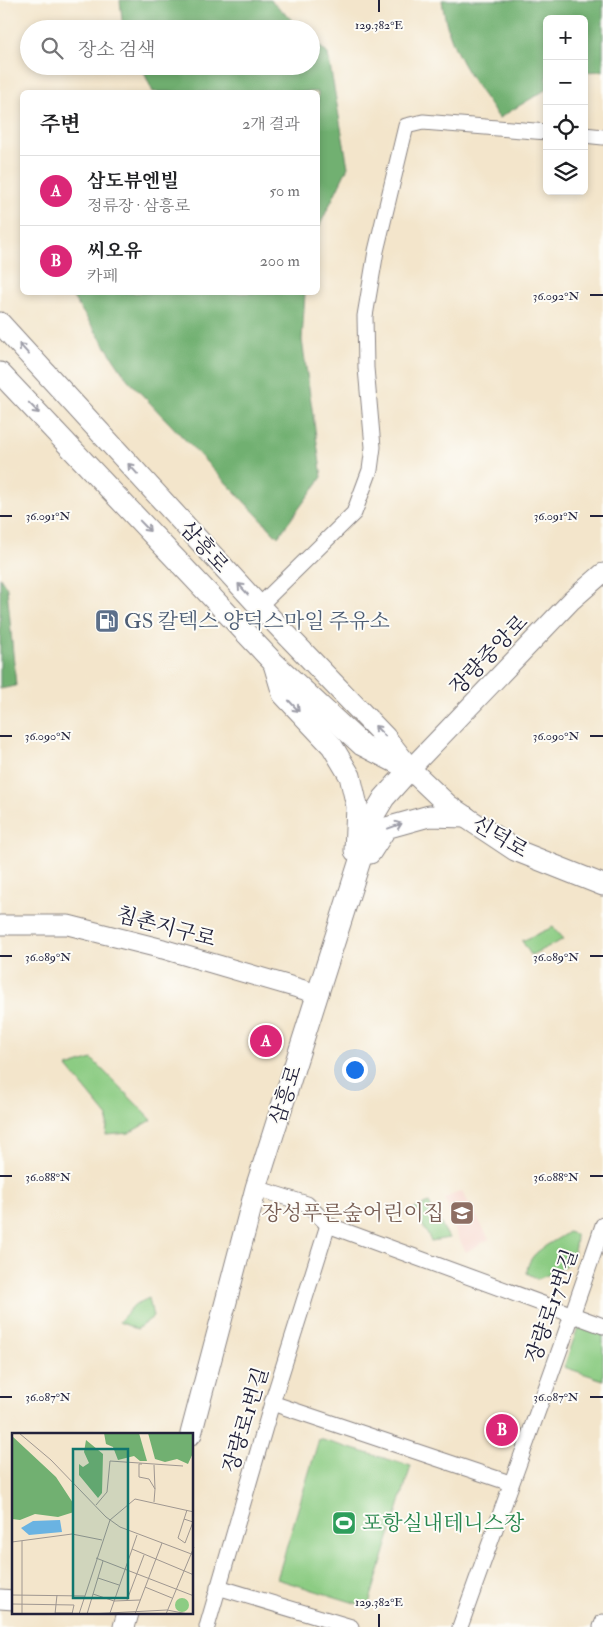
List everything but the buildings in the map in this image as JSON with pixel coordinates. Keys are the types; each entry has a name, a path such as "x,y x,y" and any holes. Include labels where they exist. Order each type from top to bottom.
{"main road":[{"name":"삼흥로","path":"0,323 258,606 385,737 410,769"},
{"name":"삼흥로","path":"0,373 274,663 362,745 410,769"},
{"path":"274,663 283,694 332,746 350,776 356,806 355,877"},
{"name":"삼흥로","path":"190,1433 256,1188 375,813 384,798 410,769"},
{"name":"신덕로","path":"410,769 449,806 515,850 603,885"},
{"path":"355,877 386,828 429,816 466,817"},
{"path":"124,1627 128,1614"}],"street":[{"path":"258,606 354,513 370,470 373,448 366,368 365,316 376,251 406,126 423,122 543,132"},
{"path":"588,135 603,137"},
{"name":"장량중앙로","path":"410,769 572,600 603,573"},
{"name":"침촌지구로","path":"0,925 68,925 163,949 318,994"},
{"path":"256,1188 307,1204 328,1225 603,1326"},
{"name":"장량로1번길","path":"207,1627 272,1403 328,1225"},
{"name":"장량로17번길","path":"460,1627 510,1483 573,1315 603,1225"},
{"path":"272,1403 510,1483"},
{"path":"218,1587 352,1627"},
{"path":"601,1627 603,1622"}],"shaded area":[{"name":"장성푸른숲어린이집","path":"462,1191 489,1239 466,1252 453,1227 445,1198"}],"green space":[{"path":"120,0 271,0 292,20 122,20"},
{"path":"442,0 603,0 603,71 588,72 588,15 543,15 543,91 499,118 462,63 455,49 445,18"},
{"path":"320,46 328,54 348,167 320,225 320,90 152,90 145,75 320,75"},
{"path":"71,295 305,295 302,340 322,477 278,537 128,380"},
{"path":"0,577 7,588 16,686 0,689"},
{"path":"553,927 564,939 531,955 522,941"},
{"path":"92,1059 152,1120 129,1133 106,1135 108,1117 67,1067"},
{"path":"429,1203 449,1238 431,1241 414,1209"},
{"path":"568,1232 576,1235 573,1253 567,1264 555,1272 538,1279 527,1273 528,1265 536,1254"},
{"path":"149,1298 153,1317 137,1329 119,1322 134,1305"},
{"path":"581,1319 603,1327 603,1380 564,1367"},
{"name":"포항실내테니스장","path":"319,1439 411,1466 368,1607 277,1579"}],"place":[{"name":"GS 칼텍스 양덕스마일 주유소","path":"107,621"},
{"name":"삼도뷰엔빌","path":"266,1041"},
{"name":"장성푸른숲어린이집","path":"462,1213"},
{"name":"씨오유","path":"502,1430"},
{"name":"포항실내테니스장","path":"344,1523"}]}
